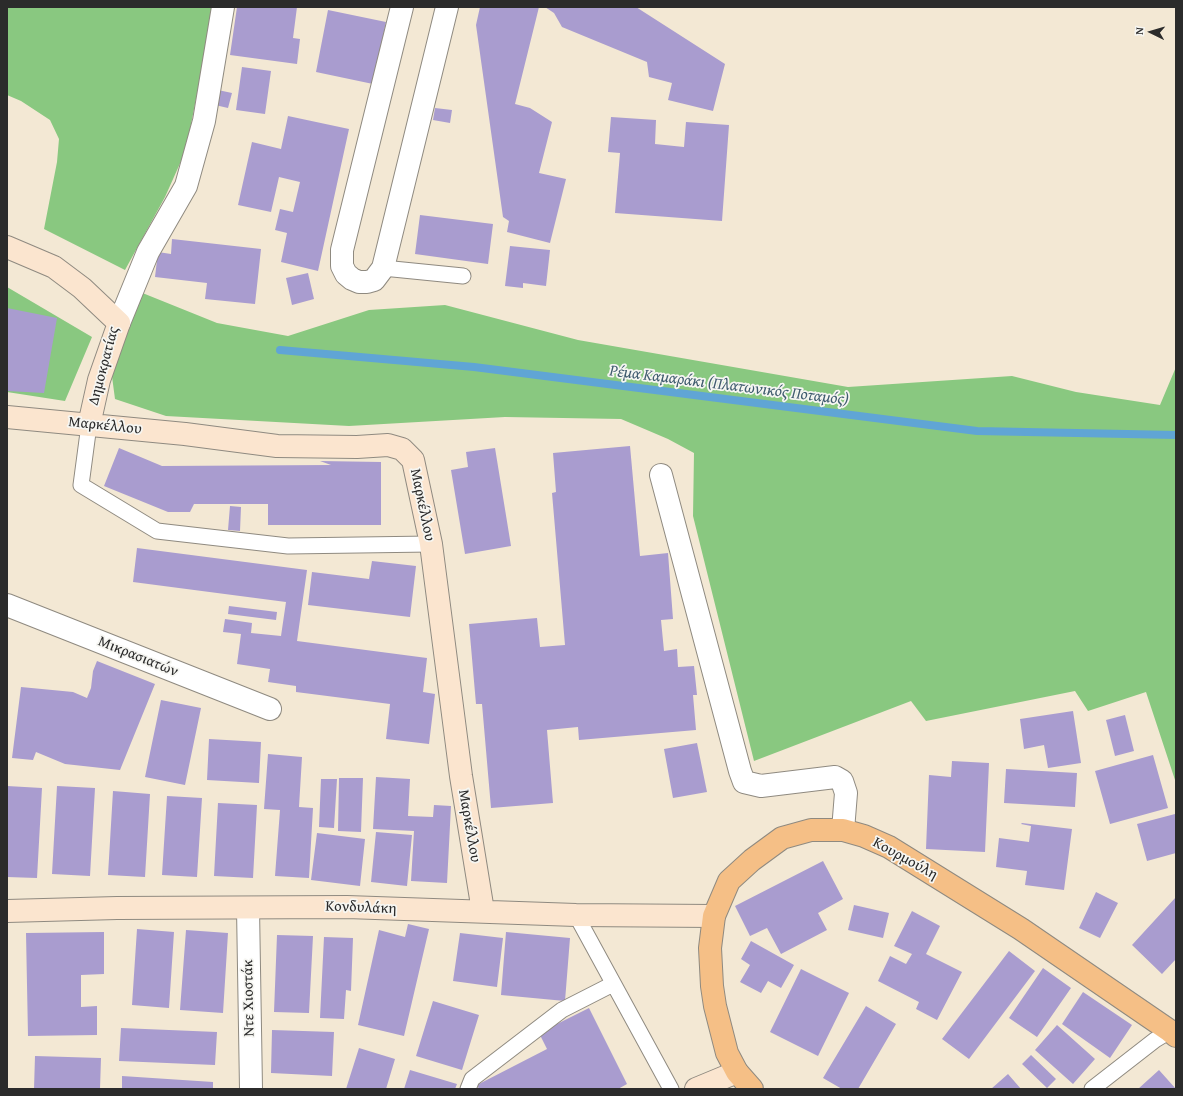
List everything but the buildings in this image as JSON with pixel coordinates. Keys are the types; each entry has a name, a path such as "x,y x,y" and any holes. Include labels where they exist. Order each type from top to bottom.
{"main road":[{"name":"Κουρμούλη","path":"752,1089 737,1072 727,1053 715,1006 712,986 710,948 714,916 729,881 752,860 782,838 811,830 843,830 864,836 889,847 1021,929 1173,1034"}],"street":[{"path":"119,323 148,252 186,186 204,121 223,7"},
{"path":"402,7 341,258 342,266 346,274 352,280 359,282 374,280 383,268 447,7"},
{"name":"Δημοκρατίας","path":"7,246 54,267 82,288 119,323 99,380 89,425"},
{"name":"Μαρκέλλου","path":"7,417 185,434 277,446 357,447 388,445 402,449 413,460 431,544 461,776 483,911"},
{"path":"661,475 744,782 761,786 835,776 842,781 846,793 843,830"},
{"name":"Μικρασιατών","path":"7,605 270,709"},
{"name":"Κονδυλάκη","path":"7,911 347,907 576,915 714,916"},
{"name":"Ντε Χιοστάκ","path":"248,908 251,1089"},
{"path":"696,1089 737,1072"}],"lane":[{"path":"383,268 463,276"},
{"path":"89,425 81,485 157,531 288,546 431,544"},
{"path":"576,915 671,1089"},
{"path":"468,1089 472,1078 562,1010 613,984"},
{"path":"1092,1089 1155,1040 1173,1034"}],"green space":[{"path":"7,7 214,7 186,150 165,197 125,270 44,229 57,162 59,139 50,120 21,101 7,95"},
{"path":"7,287 92,337 65,401 7,392"},
{"path":"140,292 217,323 288,336 369,310 445,305 578,340 848,387 1012,376 1076,392 1160,405 1176,367 1176,783 1146,692 1088,711 1075,691 926,721 911,701 754,761 693,516 694,453 668,439 621,419 505,417 349,426 166,416 115,399 111,369"}],"waterway":[{"name":"Ρέμα Καμαράκι (Πλατωνικός Ποταμός)","path":"280,350 474,367 977,431 1176,435"}]}
